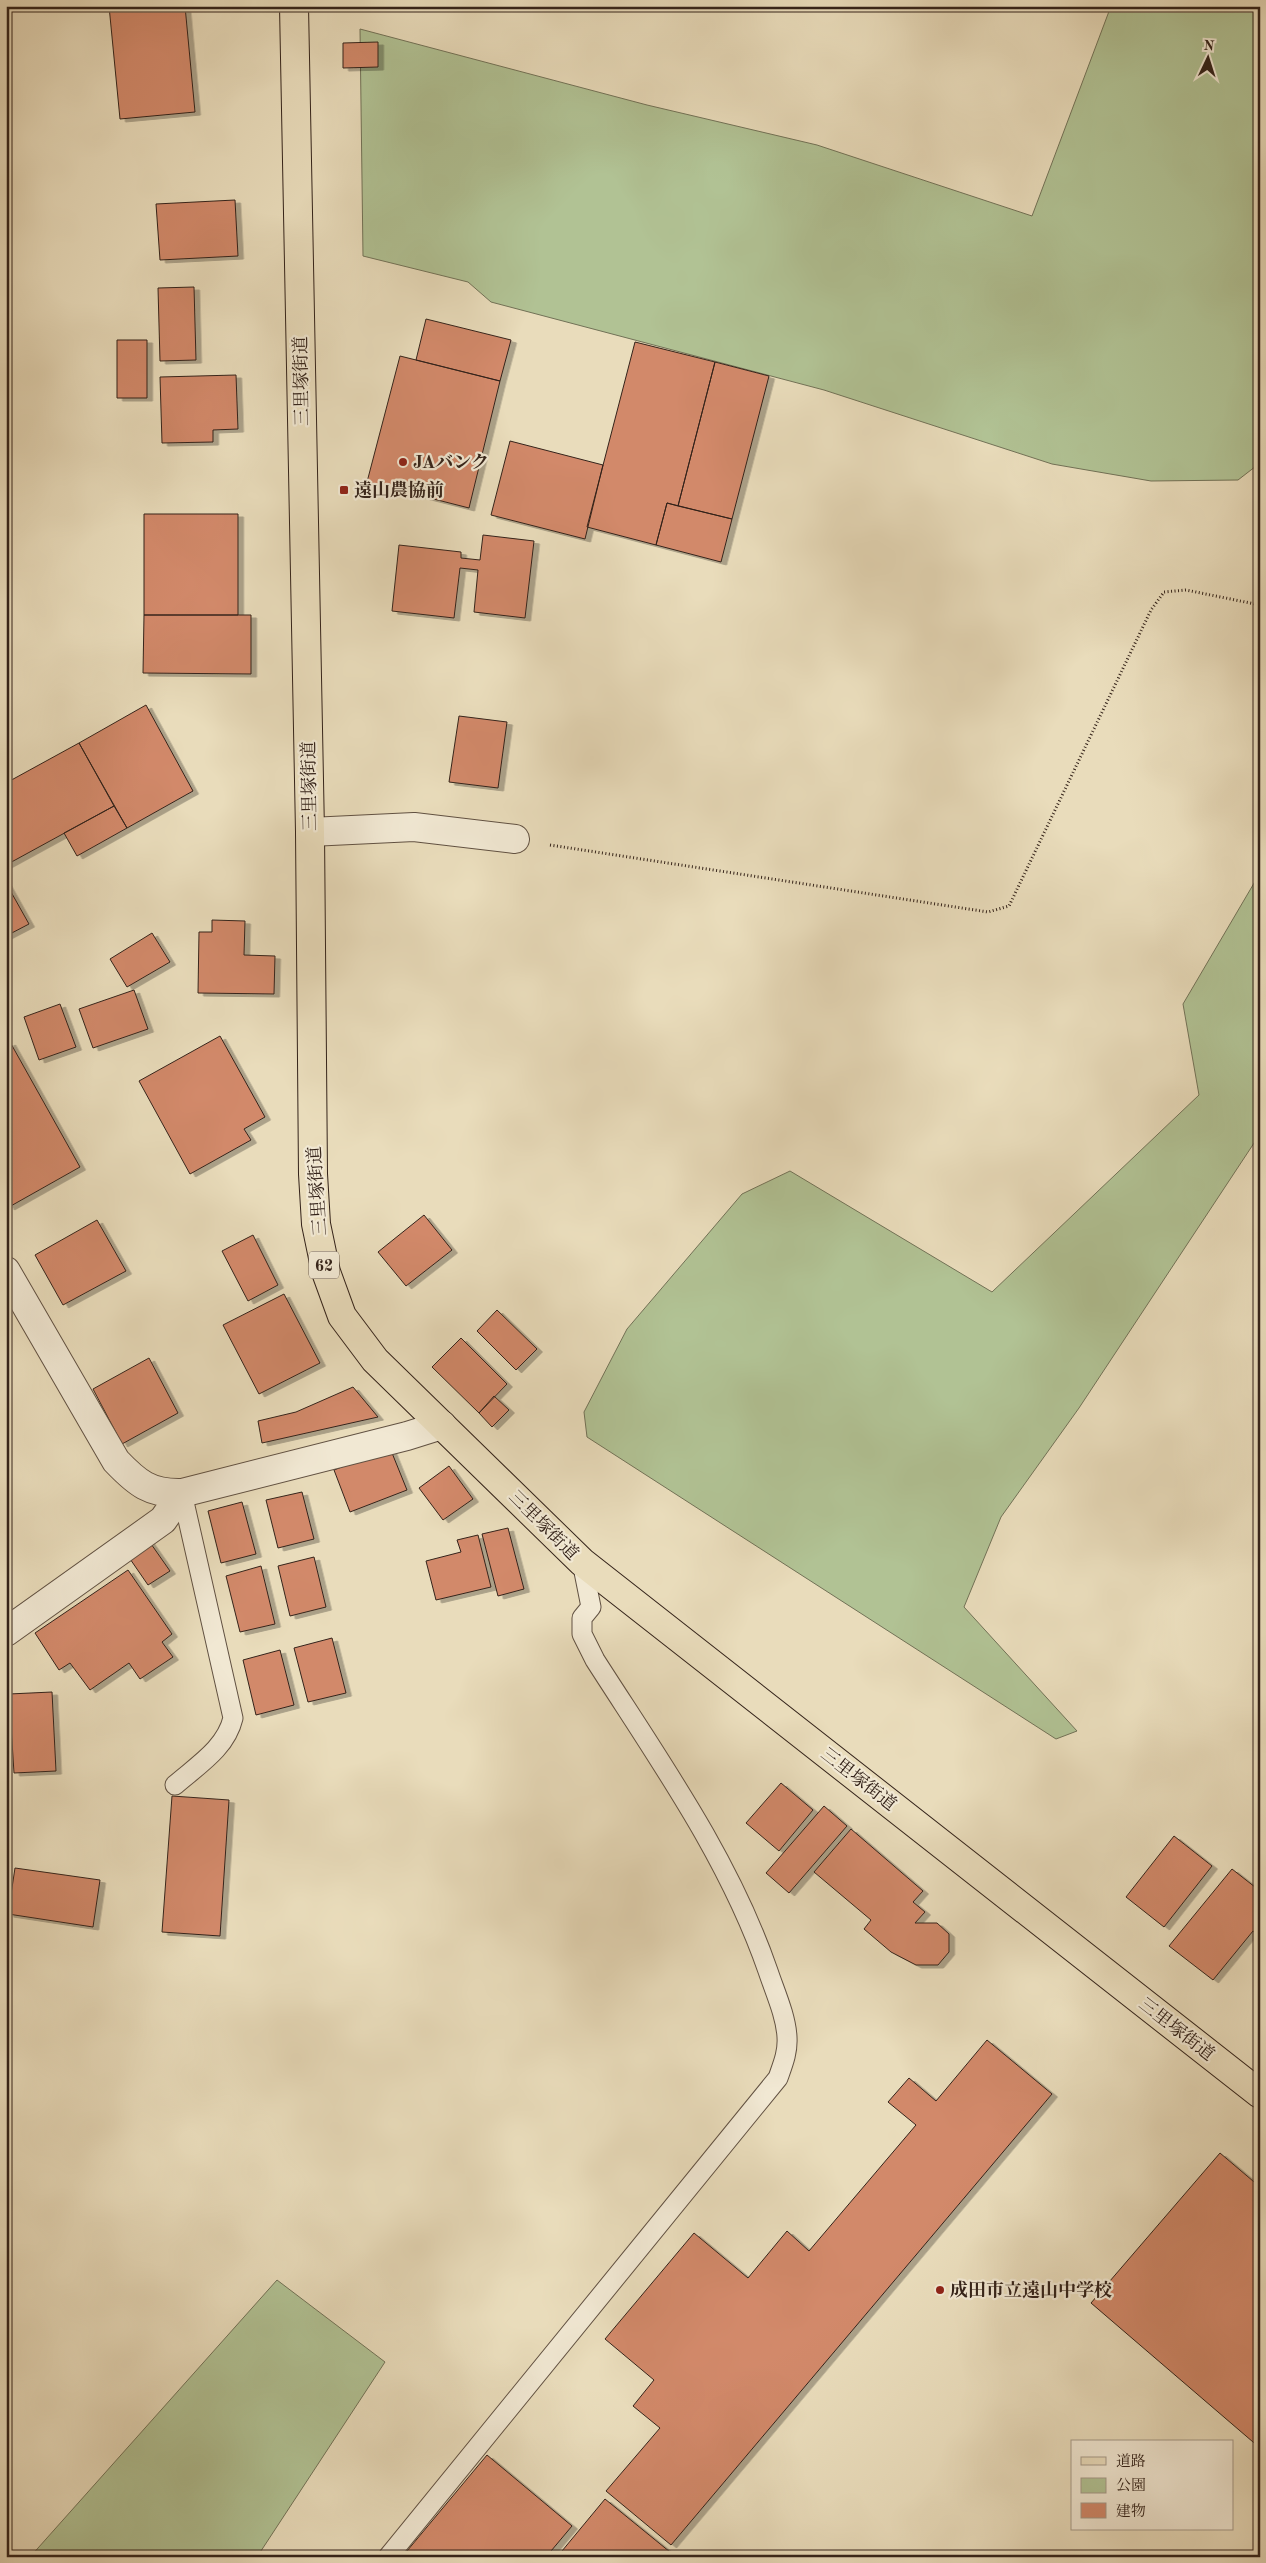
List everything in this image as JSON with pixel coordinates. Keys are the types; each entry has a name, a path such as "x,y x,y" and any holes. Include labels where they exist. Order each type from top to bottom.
{"main road":[{"name":"三里塚街道","path":"294,6 310,832 313,1174 316,1224 326,1272 342,1316 375,1360 582,1562 1260,2094"}],"street":[{"path":"310,832 414,827 514,839"},
{"path":"6,1271 116,1461 132,1478 164,1494 182,1494 407,1436 442,1425"},
{"path":"6,1632 163,1520 182,1494"}],"lane":[{"path":"175,1785 221,1746 230,1731 233,1718 182,1494"},
{"path":"388,2557 778,2078 786,2058 787,2036 776,1993 736,1892 710,1842 595,1660 582,1634 582,1618 592,1607 582,1562"}],"path":[{"path":"514,839 988,912 1009,906 1151,610 1164,592 1186,590 1260,605"}],"green space":[{"path":"1111,6 1260,6 1260,463 1238,480 1151,481 1052,464 824,390 491,302 468,282 363,256 360,29 647,105 817,145 1032,216"},
{"path":"1260,873 1260,1134 1079,1408 1001,1517 964,1607 1077,1731 1056,1739 587,1437 584,1412 627,1329 742,1194 790,1171 992,1292 1199,1095 1183,1004"},
{"path":"277,2280 385,2362 257,2557 30,2557"}],"building":[{"path":"109,6 185,6 195,112 120,119"},
{"path":"378,42 378,67 343,68 343,43"},
{"path":"235,200 238,256 160,260 156,204"},
{"path":"194,287 196,360 160,361 158,288"},
{"path":"426,319 511,340 500,381 416,360"},
{"path":"117,340 147,340 147,398 117,398"},
{"path":"635,342 715,362 678,506 667,503 656,545 587,527"},
{"path":"400,356 500,381 469,508 367,482"},
{"path":"715,362 769,376 732,519 678,506"},
{"path":"236,375 238,429 213,430 213,442 162,443 160,377"},
{"path":"510,441 603,465 585,539 491,515"},
{"path":"667,503 732,519 721,562 656,545"},
{"path":"144,514 238,514 238,615 144,615"},
{"path":"483,535 534,541 525,618 474,612 478,570 460,568 454,618 392,611 399,545 461,552 461,558 480,560"},
{"path":"144,615 251,615 251,674 143,673"},
{"path":"146,705 193,791 127,828 79,743"},
{"path":"459,716 507,722 498,788 449,782"},
{"path":"79,743 114,806 6,865 6,783"},
{"path":"114,806 127,828 77,856 64,833"},
{"path":"6,883 29,924 6,936"},
{"path":"212,920 245,921 244,955 275,956 274,994 198,993 199,932 212,932"},
{"path":"152,933 170,962 127,987 110,959"},
{"path":"134,990 148,1029 93,1048 79,1009"},
{"path":"60,1004 76,1047 39,1060 24,1017"},
{"path":"220,1036 265,1117 244,1129 251,1140 190,1174 139,1081"},
{"path":"10,1042 80,1167 9,1207 6,1201 6,1044"},
{"path":"424,1215 452,1250 406,1286 378,1252"},
{"path":"97,1220 126,1271 63,1305 35,1255"},
{"path":"253,1235 278,1285 248,1301 222,1251"},
{"path":"284,1294 320,1363 259,1394 223,1325"},
{"path":"497,1310 537,1349 516,1370 477,1331"},
{"path":"461,1338 507,1384 479,1413 432,1367"},
{"path":"149,1358 178,1413 122,1444 93,1389"},
{"path":"353,1387 378,1417 262,1443 258,1421 296,1412"},
{"path":"494,1396 509,1410 492,1427 479,1413"},
{"path":"390,1448 407,1490 350,1512 334,1470"},
{"path":"449,1466 473,1499 443,1520 419,1488"},
{"path":"302,1492 314,1539 278,1548 266,1500"},
{"path":"242,1502 256,1554 221,1563 208,1511"},
{"path":"508,1528 524,1589 498,1596 482,1534"},
{"path":"478,1535 491,1587 436,1600 426,1561 461,1552 457,1540"},
{"path":"149,1541 170,1571 148,1585 128,1556"},
{"path":"314,1557 326,1607 290,1616 278,1566"},
{"path":"261,1566 275,1624 240,1632 226,1576"},
{"path":"128,1570 172,1634 162,1642 173,1657 140,1679 129,1663 90,1690 70,1663 59,1670 35,1633"},
{"path":"332,1638 346,1693 308,1702 294,1648"},
{"path":"280,1650 294,1705 256,1715 243,1660"},
{"path":"52,1692 56,1771 14,1773 9,1694"},
{"path":"781,1783 813,1810 779,1851 746,1823"},
{"path":"172,1796 229,1800 220,1936 162,1932"},
{"path":"824,1806 847,1826 789,1893 766,1873"},
{"path":"851,1829 923,1891 913,1902 925,1912 915,1923 937,1923 949,1934 949,1952 938,1965 916,1965 891,1952 864,1929 871,1920 814,1872"},
{"path":"1174,1836 1212,1866 1164,1927 1126,1897"},
{"path":"15,1868 100,1880 93,1927 8,1914"},
{"path":"1232,1869 1260,1891 1260,1937 1253,1931 1213,1980 1169,1946"},
{"path":"987,2040 1052,2094 671,2545 606,2491 660,2428 633,2406 654,2380 605,2339 694,2233 748,2278 787,2231 809,2251 916,2125 888,2102 909,2078 936,2101"},
{"path":"1220,2153 1260,2187 1260,2448 1091,2303"},
{"path":"487,2455 572,2526 546,2557 402,2557"},
{"path":"605,2499 670,2552 667,2557 557,2557"}],"place":[{"name":"JAバンク","path":"403,462"},
{"name":"遠山農協前","path":"344,490"},
{"name":"成田市立遠山中学校","path":"940,2290"}]}
